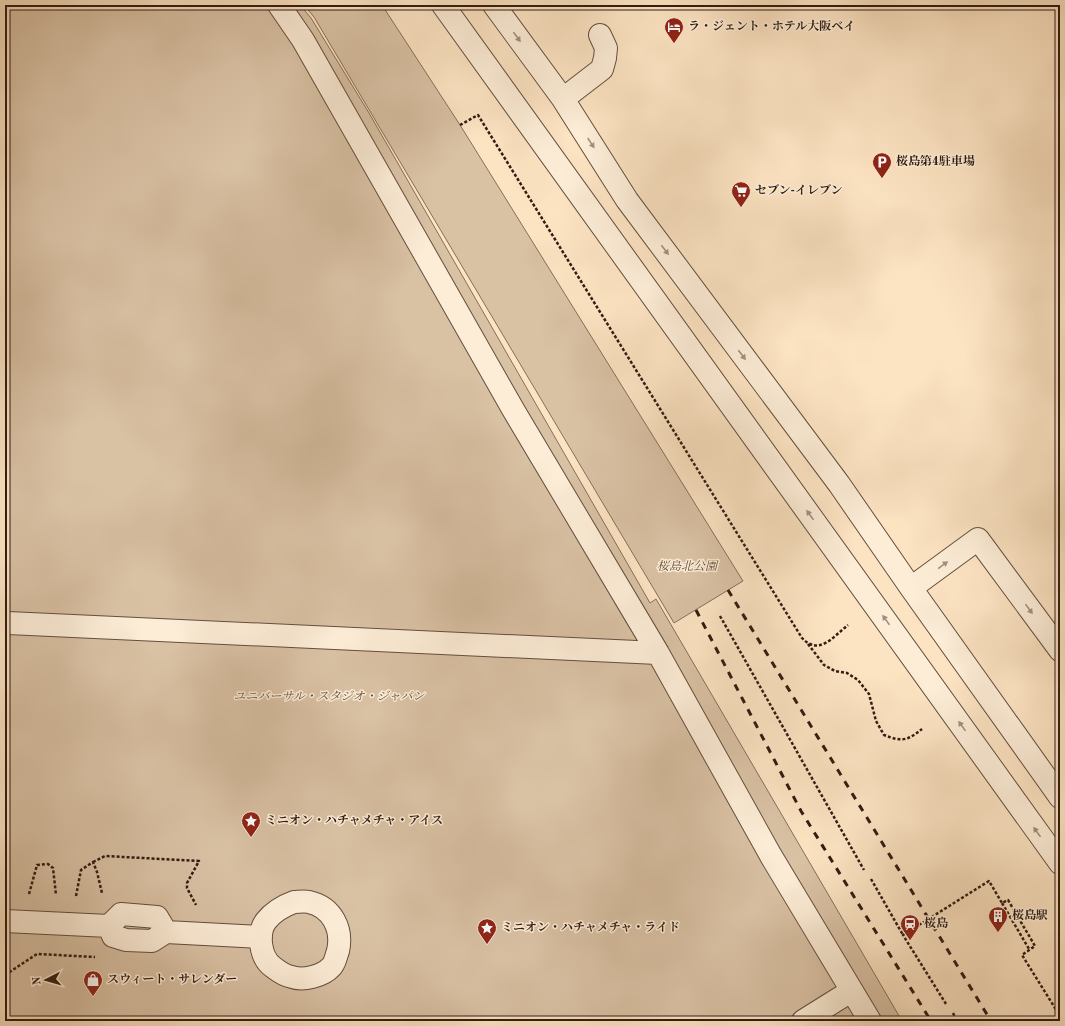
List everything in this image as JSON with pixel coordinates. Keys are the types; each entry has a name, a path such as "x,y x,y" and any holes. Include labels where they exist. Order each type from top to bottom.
{"street":[{"path":"279,5 303,40 514,411 658,653 771,856 870,1021"},
{"path":"443,5 1060,863"},
{"path":"494,5 563,99 627,200 839,484 1060,797"},
{"path":"563,99 602,69 606,48 600,35"},
{"path":"911,588 978,539 1060,650"},
{"path":"5,624 658,653"},
{"path":"5,921 62,924 115,920 113,936 126,940 152,941 166,932 260,937"},
{"path":"803,1021 851,991"}],"path":[{"path":"460,125 478,115 802,638 824,665 835,671 847,673 858,680 869,694 876,721 884,735 896,740 911,738 922,729"},
{"path":"720,616 864,870"},
{"path":"808,644 814,646 823,645 848,625"},
{"path":"26,898 30,893 37,865 48,864 53,868 58,911 62,924 74,914 81,870 105,856 199,861 187,883 186,888 196,905"},
{"path":"93,862 98,872 104,899 115,920"},
{"path":"871,879 946,1004"},
{"path":"903,934 989,881 1030,949"},
{"path":"1002,903 1008,900 1035,946 1022,955 1060,1016"},
{"path":"952,1013 957,1021"}],"green space":[{"name":"ユニバーサル・スタジオ・ジャパン","path":"5,5 300,5 311,18 369,113 650,603 656,599 902,1021 5,1021"},
{"name":"桜島北公園","path":"304,5 382,5 460,125 743,581 674,623 314,17"}],"railway":[{"path":"728,590 991,1021"},
{"path":"696,610 801,811 931,1021"}],"place":[{"name":"ラ・ジェント・ホテル大阪ベイ","path":"674,44"},
{"name":"桜島第4駐車場","path":"882,179"},
{"name":"セブン-イレブン","path":"741,208"},
{"name":"ミニオン・ハチャメチャ・アイス","path":"251,838"},
{"name":"桜島駅","path":"998,933"},
{"name":"桜島","path":"910,941"},
{"name":"ミニオン・ハチャメチャ・ライド","path":"487,945"},
{"name":"スウィート・サレンダー","path":"93,997"}]}
